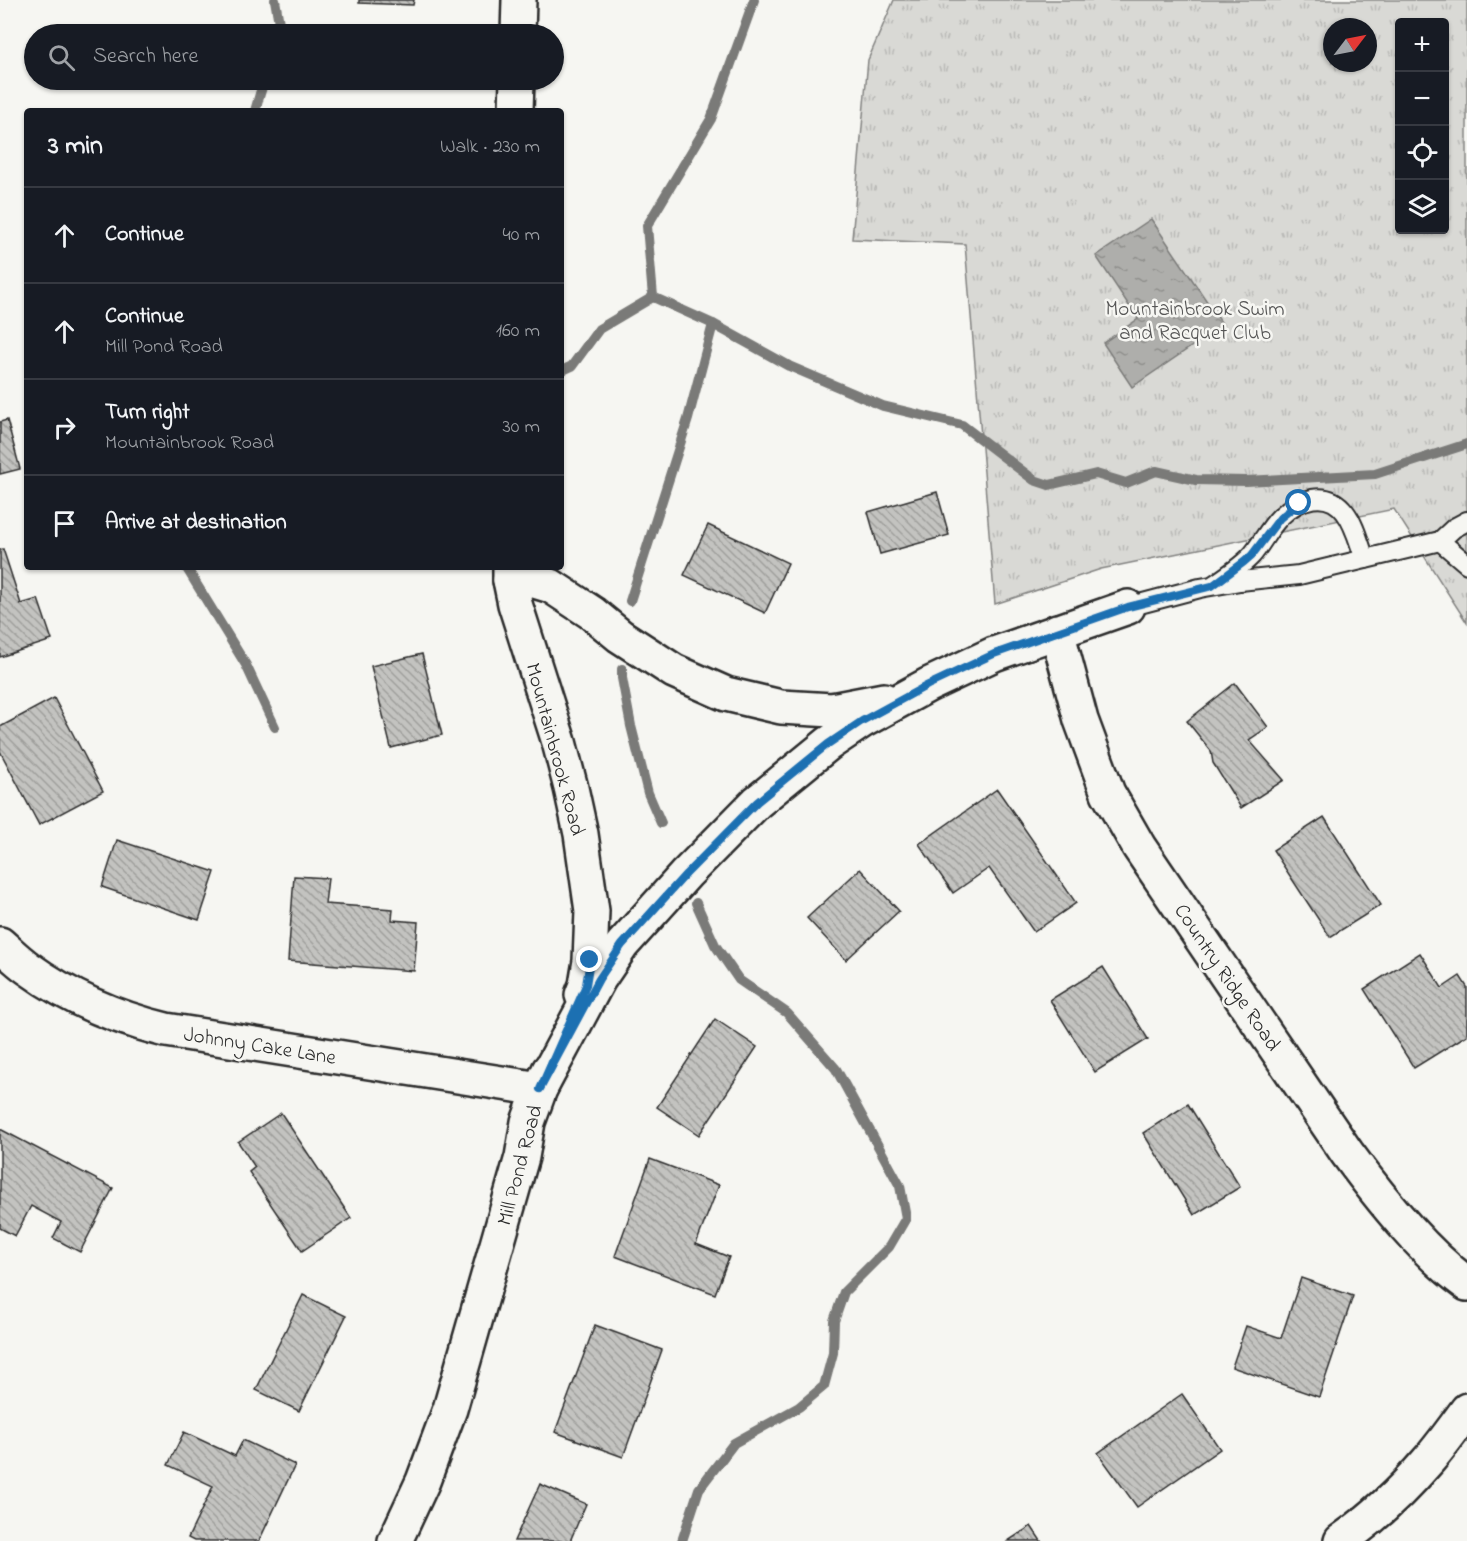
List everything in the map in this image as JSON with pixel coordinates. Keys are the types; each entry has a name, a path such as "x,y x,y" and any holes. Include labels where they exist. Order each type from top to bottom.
{"street":[{"path":"518,24 519,0"},
{"path":"516,108 517,90"},
{"name":"Mountainbrook Road","path":"540,1089 586,985 590,960 592,911 581,834 571,788 559,742 515,604 510,574 551,586 592,613 620,636 674,671 726,694 781,707 832,710 879,702 928,685"},
{"name":"Mill Pond Road","path":"395,1541 423,1481 450,1409 522,1157 528,1122 540,1089 599,979 622,945 686,874 757,802 828,744 862,721 928,685 994,654 1128,607"},
{"name":"Country Ridge Road","path":"1058,631 1080,720 1108,793 1139,847 1347,1154 1373,1188 1429,1251 1467,1284"},
{"name":"Johnny Cake Lane","path":"0,944 28,968 57,987 87,1003 139,1024 540,1089"},
{"path":"1341,1541 1386,1504 1426,1463 1467,1410"}],"lane":[{"path":"1212,586 1252,555 1280,518 1299,503 1315,498 1337,503 1346,513 1365,559"},
{"path":"1128,607 1212,586 1299,575 1440,541 1454,528 1467,521"},
{"path":"1440,541 1467,564"}],"green space":[{"name":"Mountainbrook Swim and Racquet Club","path":"894,0 1467,0 1467,623 1394,509 1101,569 995,604 965,244 852,239 868,60"}],"water":[{"path":"1151,219 1223,325 1132,387 1103,343 1138,319 1096,256"}],"building":[{"path":"359,0 414,0 413,5 359,3"},
{"path":"7,420 20,469 0,474 0,422"},
{"path":"937,492 949,535 880,554 868,512"},
{"path":"708,525 788,563 765,613 684,575"},
{"path":"3,549 21,604 38,599 52,640 0,657 0,550"},
{"path":"422,654 442,735 391,748 371,666"},
{"path":"1235,683 1268,727 1249,740 1284,780 1241,808 1213,763 1211,751 1187,721"},
{"path":"54,698 103,791 39,825 0,751 0,727"},
{"path":"997,789 1076,903 1034,932 989,868 953,893 919,844"},
{"path":"1324,817 1381,905 1330,937 1273,850"},
{"path":"117,840 215,872 199,920 102,887"},
{"path":"860,869 899,911 846,960 807,918"},
{"path":"294,876 328,878 325,904 393,909 392,920 418,922 414,971 288,961"},
{"path":"1420,953 1442,988 1460,976 1467,987 1467,1035 1414,1068 1364,989"},
{"path":"1103,967 1148,1039 1095,1072 1050,1000"},
{"path":"715,1019 757,1047 699,1135 657,1107"},
{"path":"1188,1104 1240,1187 1194,1215 1143,1133"},
{"path":"281,1113 351,1218 302,1251 249,1172 255,1167 238,1142"},
{"path":"0,1129 113,1188 80,1252 53,1238 61,1222 31,1206 15,1236 0,1228"},
{"path":"650,1159 719,1185 696,1244 729,1257 715,1294 615,1256"},
{"path":"1301,1278 1353,1296 1319,1397 1232,1367 1246,1326 1281,1338"},
{"path":"303,1295 346,1316 299,1411 256,1390"},
{"path":"595,1325 662,1350 623,1457 555,1432"},
{"path":"1182,1394 1220,1449 1137,1507 1098,1453"},
{"path":"184,1432 235,1456 243,1440 295,1465 259,1541 194,1541 188,1538 213,1486 168,1465"},
{"path":"540,1484 586,1504 570,1541 514,1541"},
{"path":"1031,1526 1041,1541 1008,1541"}],"waterway":[{"path":"275,0 279,24"},
{"path":"653,297 647,226 711,119 754,0"},
{"path":"256,108 261,90"},
{"path":"653,297 713,324 789,366 883,406 962,425 1034,480 1049,485 1096,474 1126,483 1156,471 1196,480 1246,481 1375,474 1467,444"},
{"path":"564,370 572,366 599,329 653,297"},
{"path":"630,601 688,419 713,324"},
{"path":"188,570 246,665 275,727"},
{"path":"622,669 631,726 648,793 661,823"},
{"path":"682,1541 699,1489 734,1443 799,1407 824,1386 833,1353 834,1321 844,1292 889,1247 906,1218 900,1186 836,1069 787,1013 739,980 715,945 696,903"}],"route":[{"path":"590,960 586,985 540,1089 599,979 622,945 686,874 757,802 828,744 862,721 928,685 994,654 1128,607 1212,586 1252,555 1280,518 1299,503"}]}
